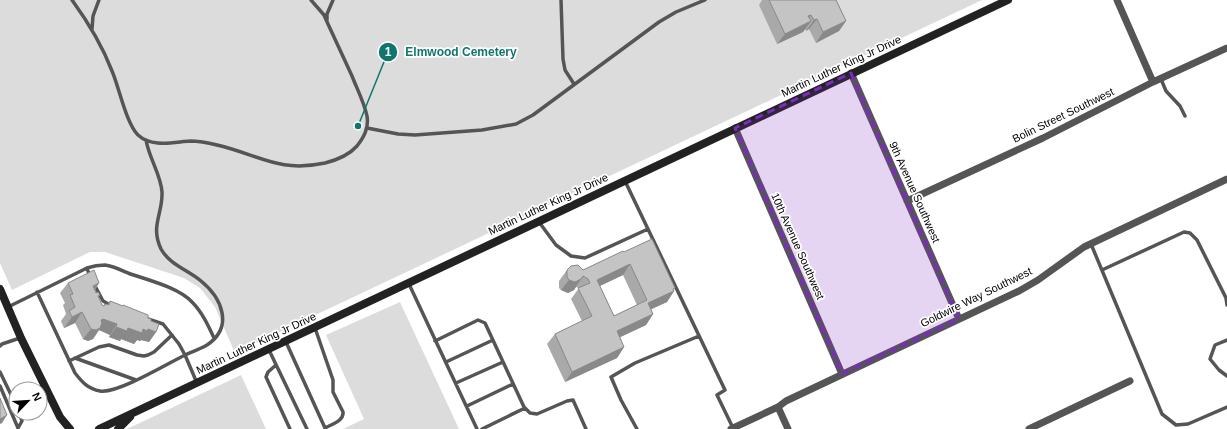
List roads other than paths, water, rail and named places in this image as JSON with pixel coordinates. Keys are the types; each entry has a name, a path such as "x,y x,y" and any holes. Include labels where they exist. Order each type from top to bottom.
{"main road":[{"name":"Martin Luther King Jr Drive","path":"99,429 1008,0"},
{"path":"0,289 60,417 70,429"},
{"path":"118,429 135,412"}],"street":[{"path":"1116,0 1153,82"},
{"name":"Bolin Street Southwest","path":"907,201 1043,138 1153,82 1227,48"},
{"name":"9th Avenue Southwest","path":"851,73 959,319"},
{"name":"10th Avenue Southwest","path":"735,128 842,374"},
{"name":"Goldwire Way Southwest","path":"732,429 842,374 1019,291 1038,280 1084,247 1227,179"},
{"path":"1029,429 1130,382"},
{"path":"778,407 788,429"}],"lane":[{"path":"72,0 92,29 113,71 132,126 138,135 153,143 192,141 209,143 231,148 276,164 290,166 310,166 331,162 348,154 361,141 367,128 367,115 364,106 327,21 311,0"},
{"path":"92,29 93,16 100,0"},
{"path":"327,21 327,14 333,0"},
{"path":"561,0 562,59 565,70 574,84"},
{"path":"367,128 398,134 415,135 482,130 516,124 533,115 659,22 681,10 705,0"},
{"path":"1161,79 1166,91 1180,106 1185,116"},
{"path":"37,292 75,373 84,384 91,389 108,391 115,389 207,345 214,338 222,326 223,318 220,303 200,280 172,262 166,256 158,241 156,225 162,201 162,192 158,176 148,152 146,140"},
{"path":"625,180 725,390 717,395 732,429"},
{"path":"538,221 556,245 571,256 585,258 648,229"},
{"path":"1102,270 1184,232 1190,232 1197,240 1226,298 1227,305"},
{"path":"1091,244 1162,414 1176,425 1188,424 1227,406"},
{"path":"8,307 87,268 95,266 109,266 182,294 192,301 200,311 214,338"},
{"path":"87,268 103,301 118,308"},
{"path":"408,283 478,429"},
{"path":"141,316 163,324 179,344 197,382"},
{"path":"435,340 478,320 485,323 525,408 530,413 537,414 573,400 586,429"},
{"path":"285,341 323,428 342,419 344,416 333,392 334,380 315,327"},
{"path":"69,361 99,347 109,345 144,356 148,355 154,352 172,335"},
{"path":"637,429 621,400 611,377 634,363 699,336"},
{"path":"0,346 22,338"},
{"path":"446,362 493,340"},
{"path":"1227,340 1215,345 1210,360 1218,370 1227,376"},
{"path":"268,349 307,429"},
{"path":"75,358 136,380"},
{"path":"456,383 503,362"},
{"path":"276,365 268,372 266,377 290,429"},
{"path":"0,372 8,388"},
{"path":"466,406 513,384"},
{"path":"0,386 18,428"},
{"path":"482,429 525,408"}],"place":[{"name":"Elmwood Cemetery","path":"358,126"}]}
